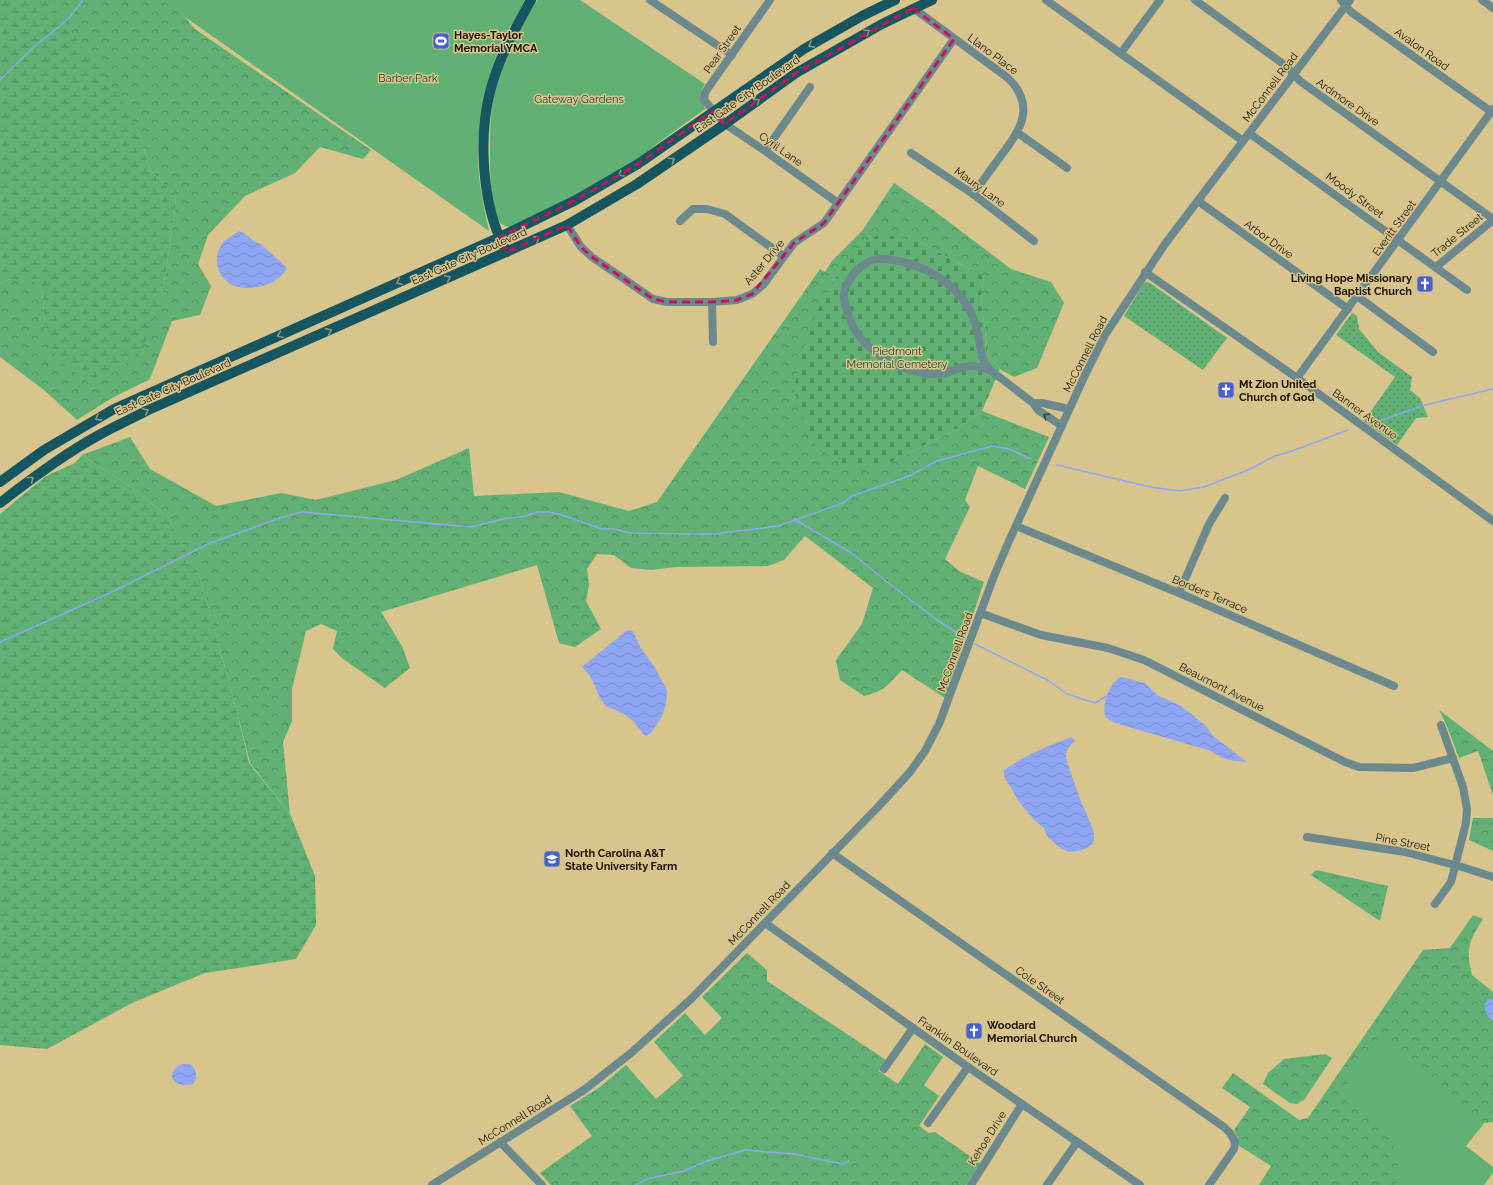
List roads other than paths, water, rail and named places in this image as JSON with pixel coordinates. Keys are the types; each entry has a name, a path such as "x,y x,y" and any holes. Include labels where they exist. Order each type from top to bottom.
{"main road":[{"path":"507,252 498,238 488,199 483,150 490,91 501,60 531,0"},
{"name":"East Gate City Boulevard","path":"0,482 44,450 114,409 498,238 576,200 638,164 804,49 862,16 895,0"},
{"name":"East Gate City Boulevard","path":"0,503 52,464 99,435 146,411 572,223 637,184 796,73 882,24 932,0"},
{"path":"572,223 586,210 625,186 650,167 656,157 654,153"},
{"path":"44,450 52,464"}],"street":[{"path":"650,0 732,55"},
{"name":"Pear Street","path":"713,112 704,100 705,93 770,0"},
{"path":"1046,0 1243,141"},
{"path":"1121,53 1160,0"},
{"name":"Ardmore Drive","path":"1194,0 1286,66 1300,81 1493,219"},
{"path":"1482,0 1493,8"},
{"name":"McConnell Road","path":"432,1185 584,1090 631,1053 688,1002 899,784 925,750 939,724 980,613 1016,526 1102,341 1145,272 1294,74 1345,2"},
{"name":"Avalon Road","path":"1345,2 1351,12 1492,111"},
{"name":"Llano Place","path":"913,8 1008,78 1016,86 1022,98 1024,111 1018,133 973,194"},
{"name":"Aster Drive","path":"572,223 581,247 592,257 653,299 667,302 712,302 737,300 752,294 763,285 794,243 824,223 954,39"},
{"path":"765,151 810,87"},
{"name":"Everitt Street","path":"1297,378 1492,111"},
{"name":"Cyril Lane","path":"713,112 725,124 838,203"},
{"path":"1018,133 1067,168"},
{"name":"Moody Street","path":"1249,133 1399,239 1467,290"},
{"name":"Maury Lane","path":"911,153 973,194 1034,241"},
{"name":"Arbor Drive","path":"1198,201 1348,309"},
{"path":"680,221 693,209 707,209 725,214 783,256"},
{"name":"Trade Street","path":"1436,267 1493,219"},
{"path":"990,370 971,366 934,374 916,371 894,364 876,353 861,339 849,318 844,296 852,274 866,262 882,257 915,265 940,277 958,292 969,308 977,329 981,355 990,370 1033,403 1038,410 1062,426"},
{"name":"Banner Avenue","path":"1145,272 1297,378 1493,520"},
{"path":"1357,296 1433,352"},
{"path":"712,302 713,342"},
{"path":"1033,403 1042,403 1069,410"},
{"path":"1179,593 1209,524 1225,498"},
{"name":"Borders Terrace","path":"1016,526 1179,593 1394,686"},
{"name":"Beaumont Avenue","path":"980,613 1041,635 1108,648 1144,660 1345,762 1359,767 1413,768 1452,758"},
{"path":"1435,904 1450,882 1456,865 1466,823 1467,809 1463,787 1441,725"},
{"name":"Pine Street","path":"1307,837 1405,852 1456,865 1493,877"},
{"name":"Cole Street","path":"832,853 1217,1122 1230,1133 1235,1142 1234,1149 1209,1185"},
{"name":"Franklin Boulevard","path":"765,923 968,1067 1077,1142 1129,1182 1140,1185"},
{"path":"884,1069 913,1028"},
{"path":"928,1123 968,1067"},
{"name":"Kehoe Drive","path":"971,1185 1022,1104"},
{"path":"500,1142 542,1185"},
{"path":"1047,1185 1077,1142"}],"water":[{"path":"239,231 262,245 287,268 283,274 269,284 252,288 243,288 229,283 221,275 217,265 217,254 223,242"},
{"path":"629,630 633,631 640,647 654,666 667,690 666,704 662,716 651,733 647,736 644,735 633,721 624,714 606,706 601,700 590,676 582,667"},
{"path":"1121,677 1145,683 1157,695 1181,706 1206,726 1213,736 1247,762 1224,758 1211,751 1115,723 1106,718 1105,701 1107,695 1113,684"},
{"path":"1072,737 1075,741 1070,745 1066,756 1094,836 1093,842 1089,847 1068,852 1059,847 1047,836 1044,828 1035,821 1019,802 1004,776 1004,770 1037,751"},
{"path":"1488,999 1493,1000 1493,1021 1487,1014 1485,1008"},
{"path":"182,1064 190,1064 194,1069 196,1076 193,1084 181,1085 172,1078 176,1067"}],"waterway":[{"path":"0,80 34,47 69,18 83,0"},
{"path":"1373,423 1425,405 1493,389"},
{"path":"1057,465 1150,487 1180,491 1204,487 1248,470 1275,456 1348,430"},
{"path":"0,642 112,592 208,544 277,519 302,512 471,527 503,519 526,516 537,512 548,512 559,514 602,529 615,529 630,533 715,534 778,526 843,503 852,496 909,476 937,461 993,446 1009,449 1031,459"},
{"path":"794,519 853,554 937,620 964,637"},
{"path":"975,644 1049,681 1067,694 1095,703 1107,696 1109,697"},
{"path":"636,1185 647,1179 684,1171 704,1162 745,1150 794,1154 843,1164 849,1161"}],"place":[{"name":"Hayes-Taylor Memorial YMCA","path":"441,41"},
{"name":"Living Hope Missionary Baptist Church","path":"1425,284"},
{"name":"Mt Zion United Church of God","path":"1226,390"},
{"name":"North Carolina A&T State University Farm","path":"552,859"},
{"name":"Woodard Memorial Church","path":"974,1031"}],"park label":[{"name":"Barber Park","path":"408,78"},
{"name":"Gateway Gardens","path":"579,99"},
{"name":"Piedmont Memorial Cemetery","path":"897,357"}]}
